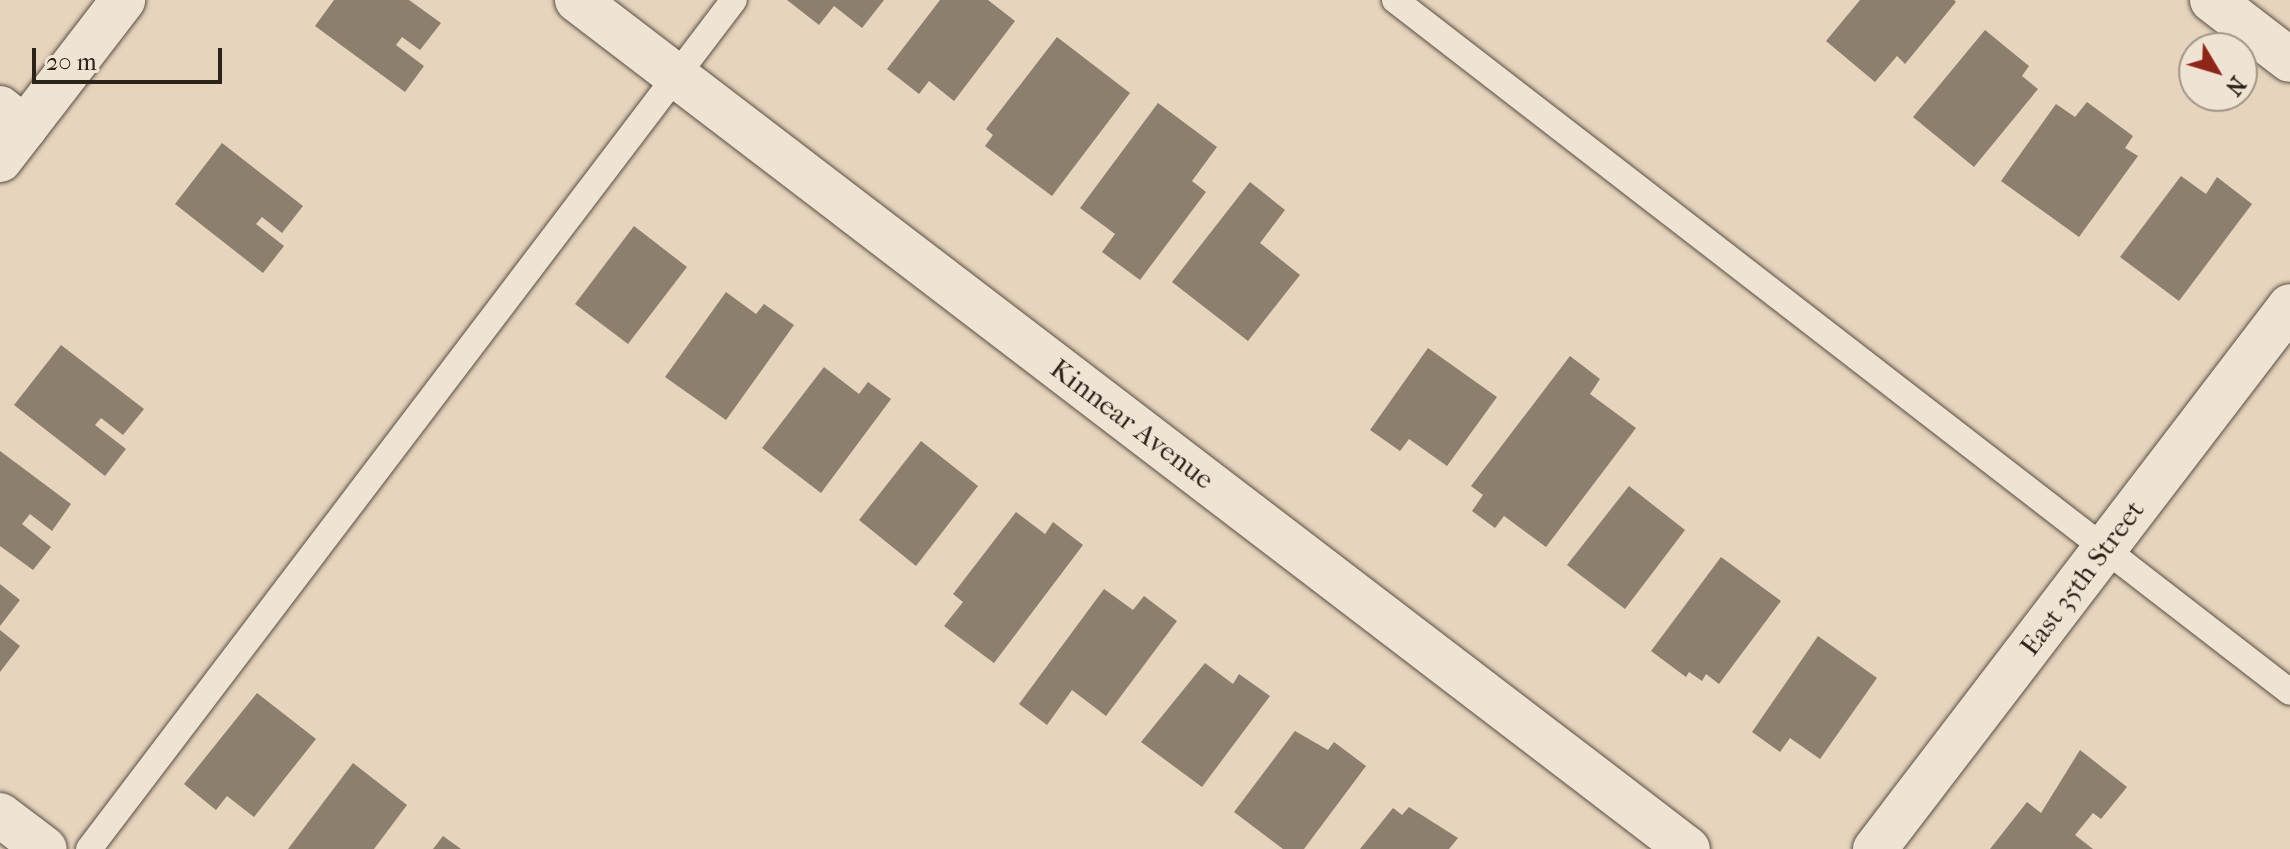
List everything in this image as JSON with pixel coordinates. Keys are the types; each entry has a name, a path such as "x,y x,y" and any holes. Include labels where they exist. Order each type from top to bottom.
{"street":[{"path":"8,132 123,0"},
{"name":"Kinnear Avenue","path":"577,0 1688,849"},
{"path":"2212,0 2290,60"},
{"name":"East 35th Street","path":"1875,849 2290,306"},
{"path":"0,815 45,849"}],"lane":[{"path":"89,849 734,0"},
{"path":"1395,0 1646,200 2106,546 2290,692"}],"building":[{"path":"334,0 409,0 441,23 420,50 402,37 396,45 424,66 405,92 315,26"},
{"path":"787,0 884,0 862,28 834,6 819,25"},
{"path":"940,0 988,0 1015,21 954,101 929,81 919,94 887,69"},
{"path":"1860,0 1956,2 1905,64 1897,56 1875,82 1826,41"},
{"path":"1985,30 2029,66 2022,76 2038,89 1974,167 1913,117"},
{"path":"1057,37 1130,93 1052,196 985,146 993,135 986,129"},
{"path":"2087,102 2133,136 2125,148 2138,156 2079,237 2001,181 2056,104 2075,117"},
{"path":"1158,103 1217,147 1192,181 1206,192 1140,280 1102,252 1115,234 1080,208"},
{"path":"222,143 303,206 282,233 262,217 256,224 284,246 263,273 175,204"},
{"path":"2181,176 2206,194 2217,177 2252,204 2179,301 2120,257"},
{"path":"1250,182 1285,210 1260,243 1300,275 1248,341 1172,282"},
{"path":"634,226 687,267 628,344 575,304"},
{"path":"726,292 756,314 764,304 794,325 726,420 665,377"},
{"path":"61,345 144,409 123,435 101,418 95,425 126,449 105,476 14,405"},
{"path":"1428,348 1497,397 1447,466 1409,439 1400,451 1370,430"},
{"path":"1570,356 1600,379 1590,394 1636,428 1546,547 1504,516 1495,528 1472,511 1483,495 1471,486"},
{"path":"824,367 859,394 868,382 891,399 821,493 762,448"},
{"path":"921,441 978,486 916,566 859,520"},
{"path":"0,451 71,504 52,531 30,514 22,524 51,547 33,570 0,546"},
{"path":"1629,486 1685,530 1625,609 1567,565"},
{"path":"1016,512 1045,534 1053,522 1083,545 994,663 944,626 963,602 953,594"},
{"path":"1721,557 1781,601 1719,684 1706,674 1702,681 1689,672 1686,677 1651,651"},
{"path":"0,584 20,600 0,626"},
{"path":"1104,589 1133,610 1144,596 1177,621 1106,716 1072,690 1047,725 1019,704"},
{"path":"0,630 20,646 0,672"},
{"path":"1818,636 1877,678 1820,759 1790,738 1780,752 1752,732"},
{"path":"1205,663 1233,684 1239,674 1270,696 1202,787 1141,742"},
{"path":"257,693 316,739 254,817 227,796 216,810 184,784"},
{"path":"1295,731 1328,750 1334,742 1366,766 1304,849 1283,849 1234,812"},
{"path":"2080,750 2127,787 2101,819 2093,813 2075,835 2093,849 1990,849 2027,802 2041,813"},
{"path":"353,763 407,805 374,849 288,849"},
{"path":"1409,807 1458,838 1449,849 1360,849 1393,808 1402,815"},
{"path":"443,836 461,849 433,849"}]}
